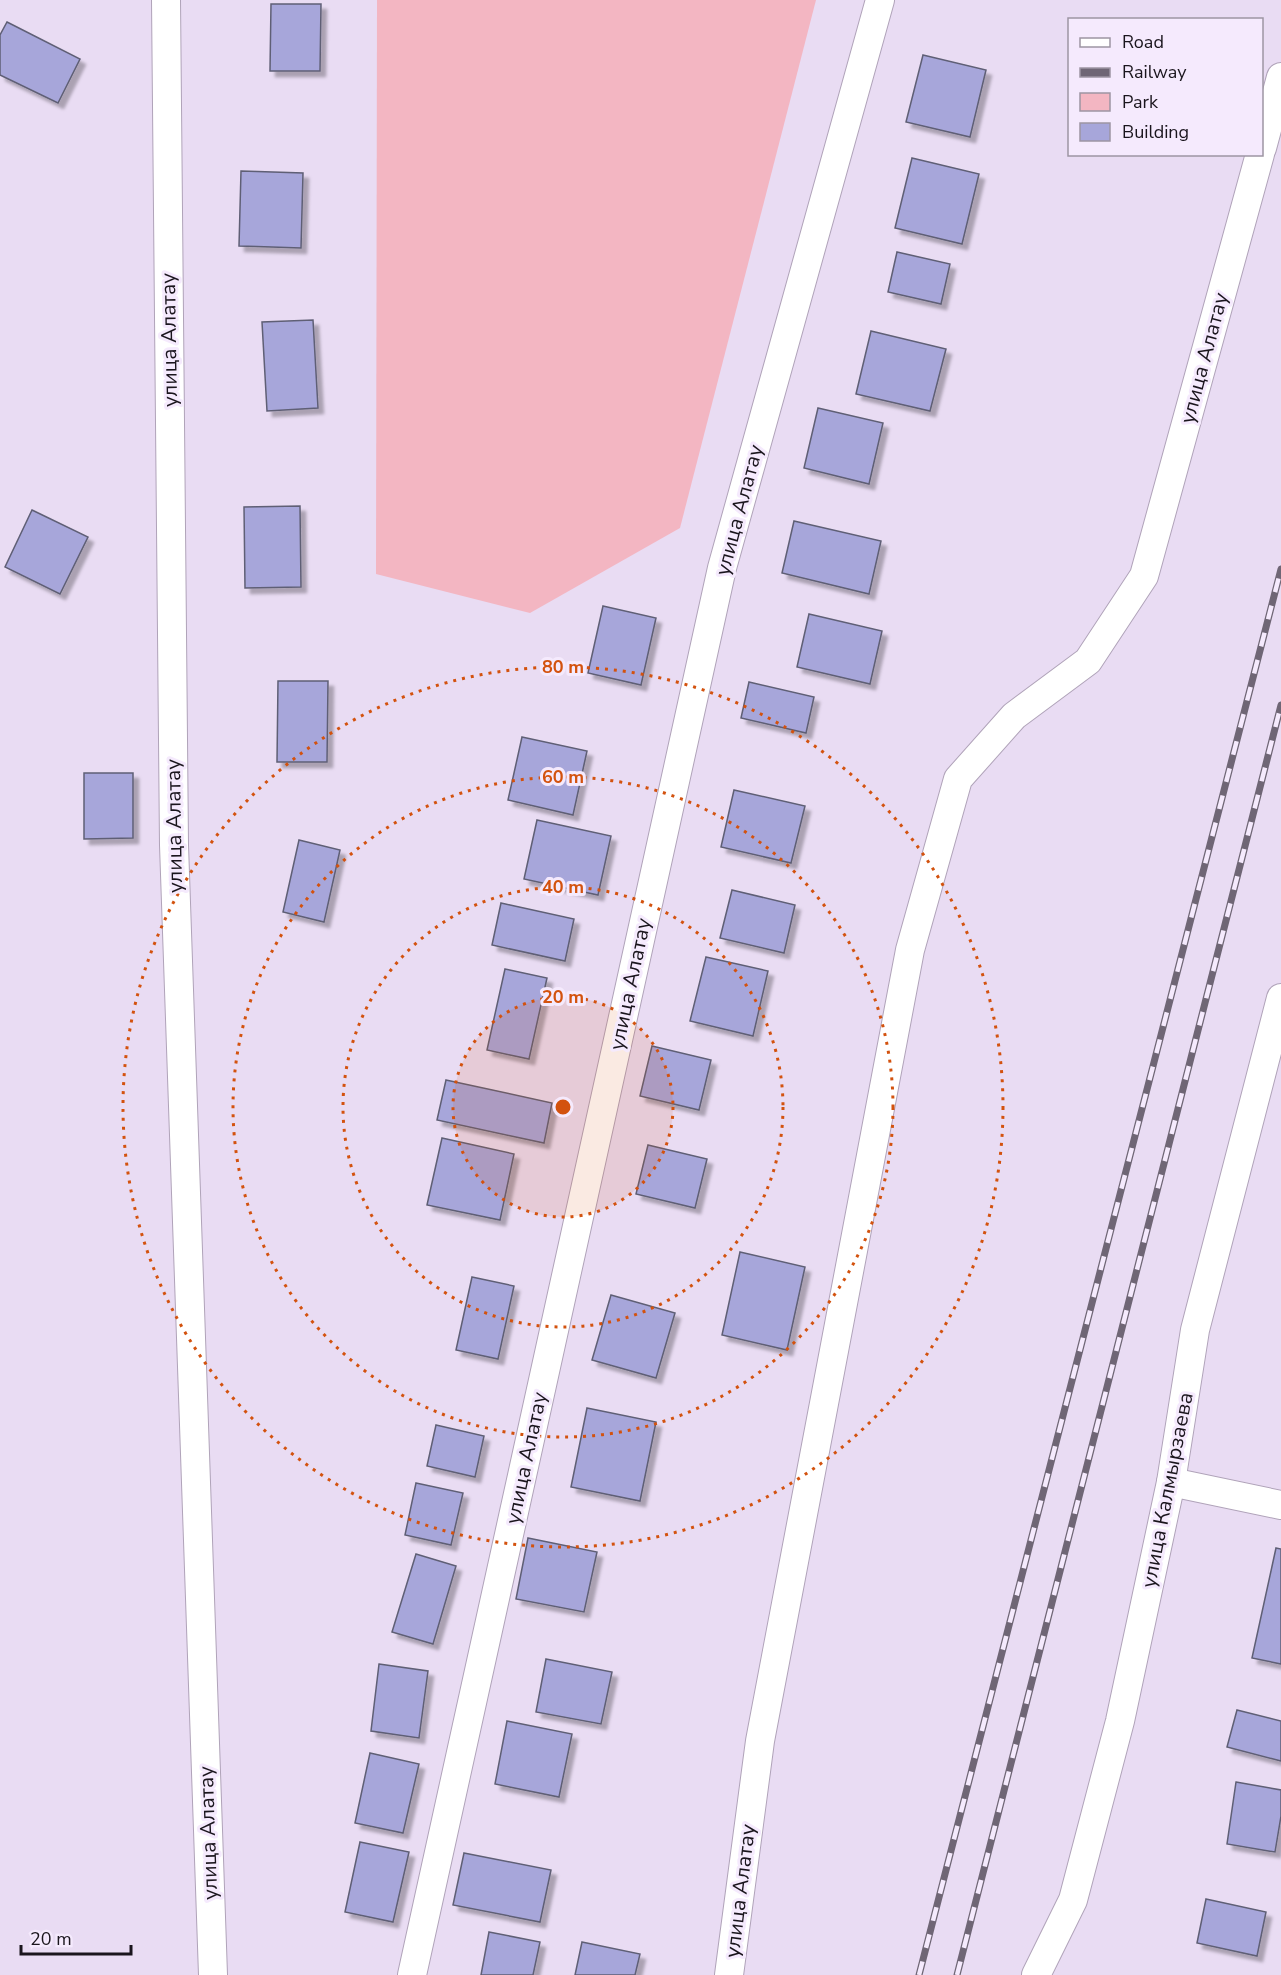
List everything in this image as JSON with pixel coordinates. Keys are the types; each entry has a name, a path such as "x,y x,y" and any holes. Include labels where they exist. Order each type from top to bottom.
{"street":[{"name":"улица Алатау","path":"166,0 174,845 213,1975"},
{"name":"улица Алатау","path":"412,1975 722,568 880,0"},
{"path":"1263,144 1281,77"},
{"name":"улица Алатау","path":"729,1975 760,1740 908,962 958,779 1014,716 1088,661 1144,576 1259,156"},
{"name":"улица Калмырзаева","path":"1036,1975 1073,1900 1120,1721 1171,1482 1195,1330 1274,1055 1281,998"},
{"path":"1171,1482 1281,1505"}],"green space":[{"path":"377,0 816,0 680,528 530,613 376,574"}],"building":[{"path":"271,4 321,4 320,71 270,71"},
{"path":"7,22 80,59 58,103 0,75 0,35"},
{"path":"923,55 986,70 970,137 906,122"},
{"path":"912,158 979,174 962,244 895,228"},
{"path":"241,171 303,173 301,248 239,246"},
{"path":"897,252 950,264 941,304 888,292"},
{"path":"313,320 318,408 267,411 262,322"},
{"path":"871,331 946,349 930,411 856,394"},
{"path":"818,408 883,423 869,484 804,468"},
{"path":"300,506 301,587 245,588 244,507"},
{"path":"32,510 88,537 60,594 5,567"},
{"path":"794,521 881,541 869,594 782,573"},
{"path":"603,606 656,618 641,685 588,673"},
{"path":"809,614 882,631 870,684 797,667"},
{"path":"278,681 328,681 327,762 277,762"},
{"path":"749,682 814,697 806,733 741,718"},
{"path":"522,737 587,751 573,815 508,800"},
{"path":"84,773 133,773 133,838 84,839"},
{"path":"734,790 805,806 791,863 721,847"},
{"path":"537,820 611,836 598,895 524,879"},
{"path":"299,840 340,850 324,922 283,912"},
{"path":"732,890 795,905 784,953 720,938"},
{"path":"501,903 574,919 565,961 492,945"},
{"path":"706,957 768,971 753,1036 690,1021"},
{"path":"505,969 547,978 529,1059 487,1050"},
{"path":"652,1046 711,1060 699,1110 640,1096"},
{"path":"446,1080 552,1103 544,1143 437,1120"},
{"path":"442,1138 514,1154 500,1220 427,1205"},
{"path":"648,1145 707,1159 695,1208 636,1194"},
{"path":"740,1252 805,1267 787,1350 722,1335"},
{"path":"472,1277 514,1286 498,1359 456,1350"},
{"path":"611,1295 675,1313 656,1378 592,1360"},
{"path":"587,1408 656,1422 640,1501 571,1487"},
{"path":"436,1425 484,1436 475,1477 427,1466"},
{"path":"416,1483 463,1493 451,1545 405,1535"},
{"path":"528,1538 597,1552 584,1612 516,1599"},
{"path":"1276,1548 1281,1549 1281,1664 1252,1658"},
{"path":"416,1554 456,1566 433,1644 392,1632"},
{"path":"546,1659 612,1672 601,1724 536,1712"},
{"path":"379,1664 428,1671 419,1738 371,1731"},
{"path":"1237,1710 1281,1721 1281,1761 1227,1747"},
{"path":"507,1721 572,1734 559,1797 495,1784"},
{"path":"370,1753 419,1764 403,1833 355,1823"},
{"path":"1236,1782 1281,1790 1281,1816 1275,1852 1227,1844"},
{"path":"360,1842 409,1852 393,1922 345,1912"},
{"path":"464,1853 551,1870 540,1922 453,1905"},
{"path":"1206,1899 1266,1912 1257,1956 1197,1943"},
{"path":"489,1932 540,1942 533,1975 481,1975"},
{"path":"582,1942 640,1954 635,1975 575,1975"}],"railway":[{"path":"919,1975 1281,569"},
{"path":"957,1975 1281,705"}]}
